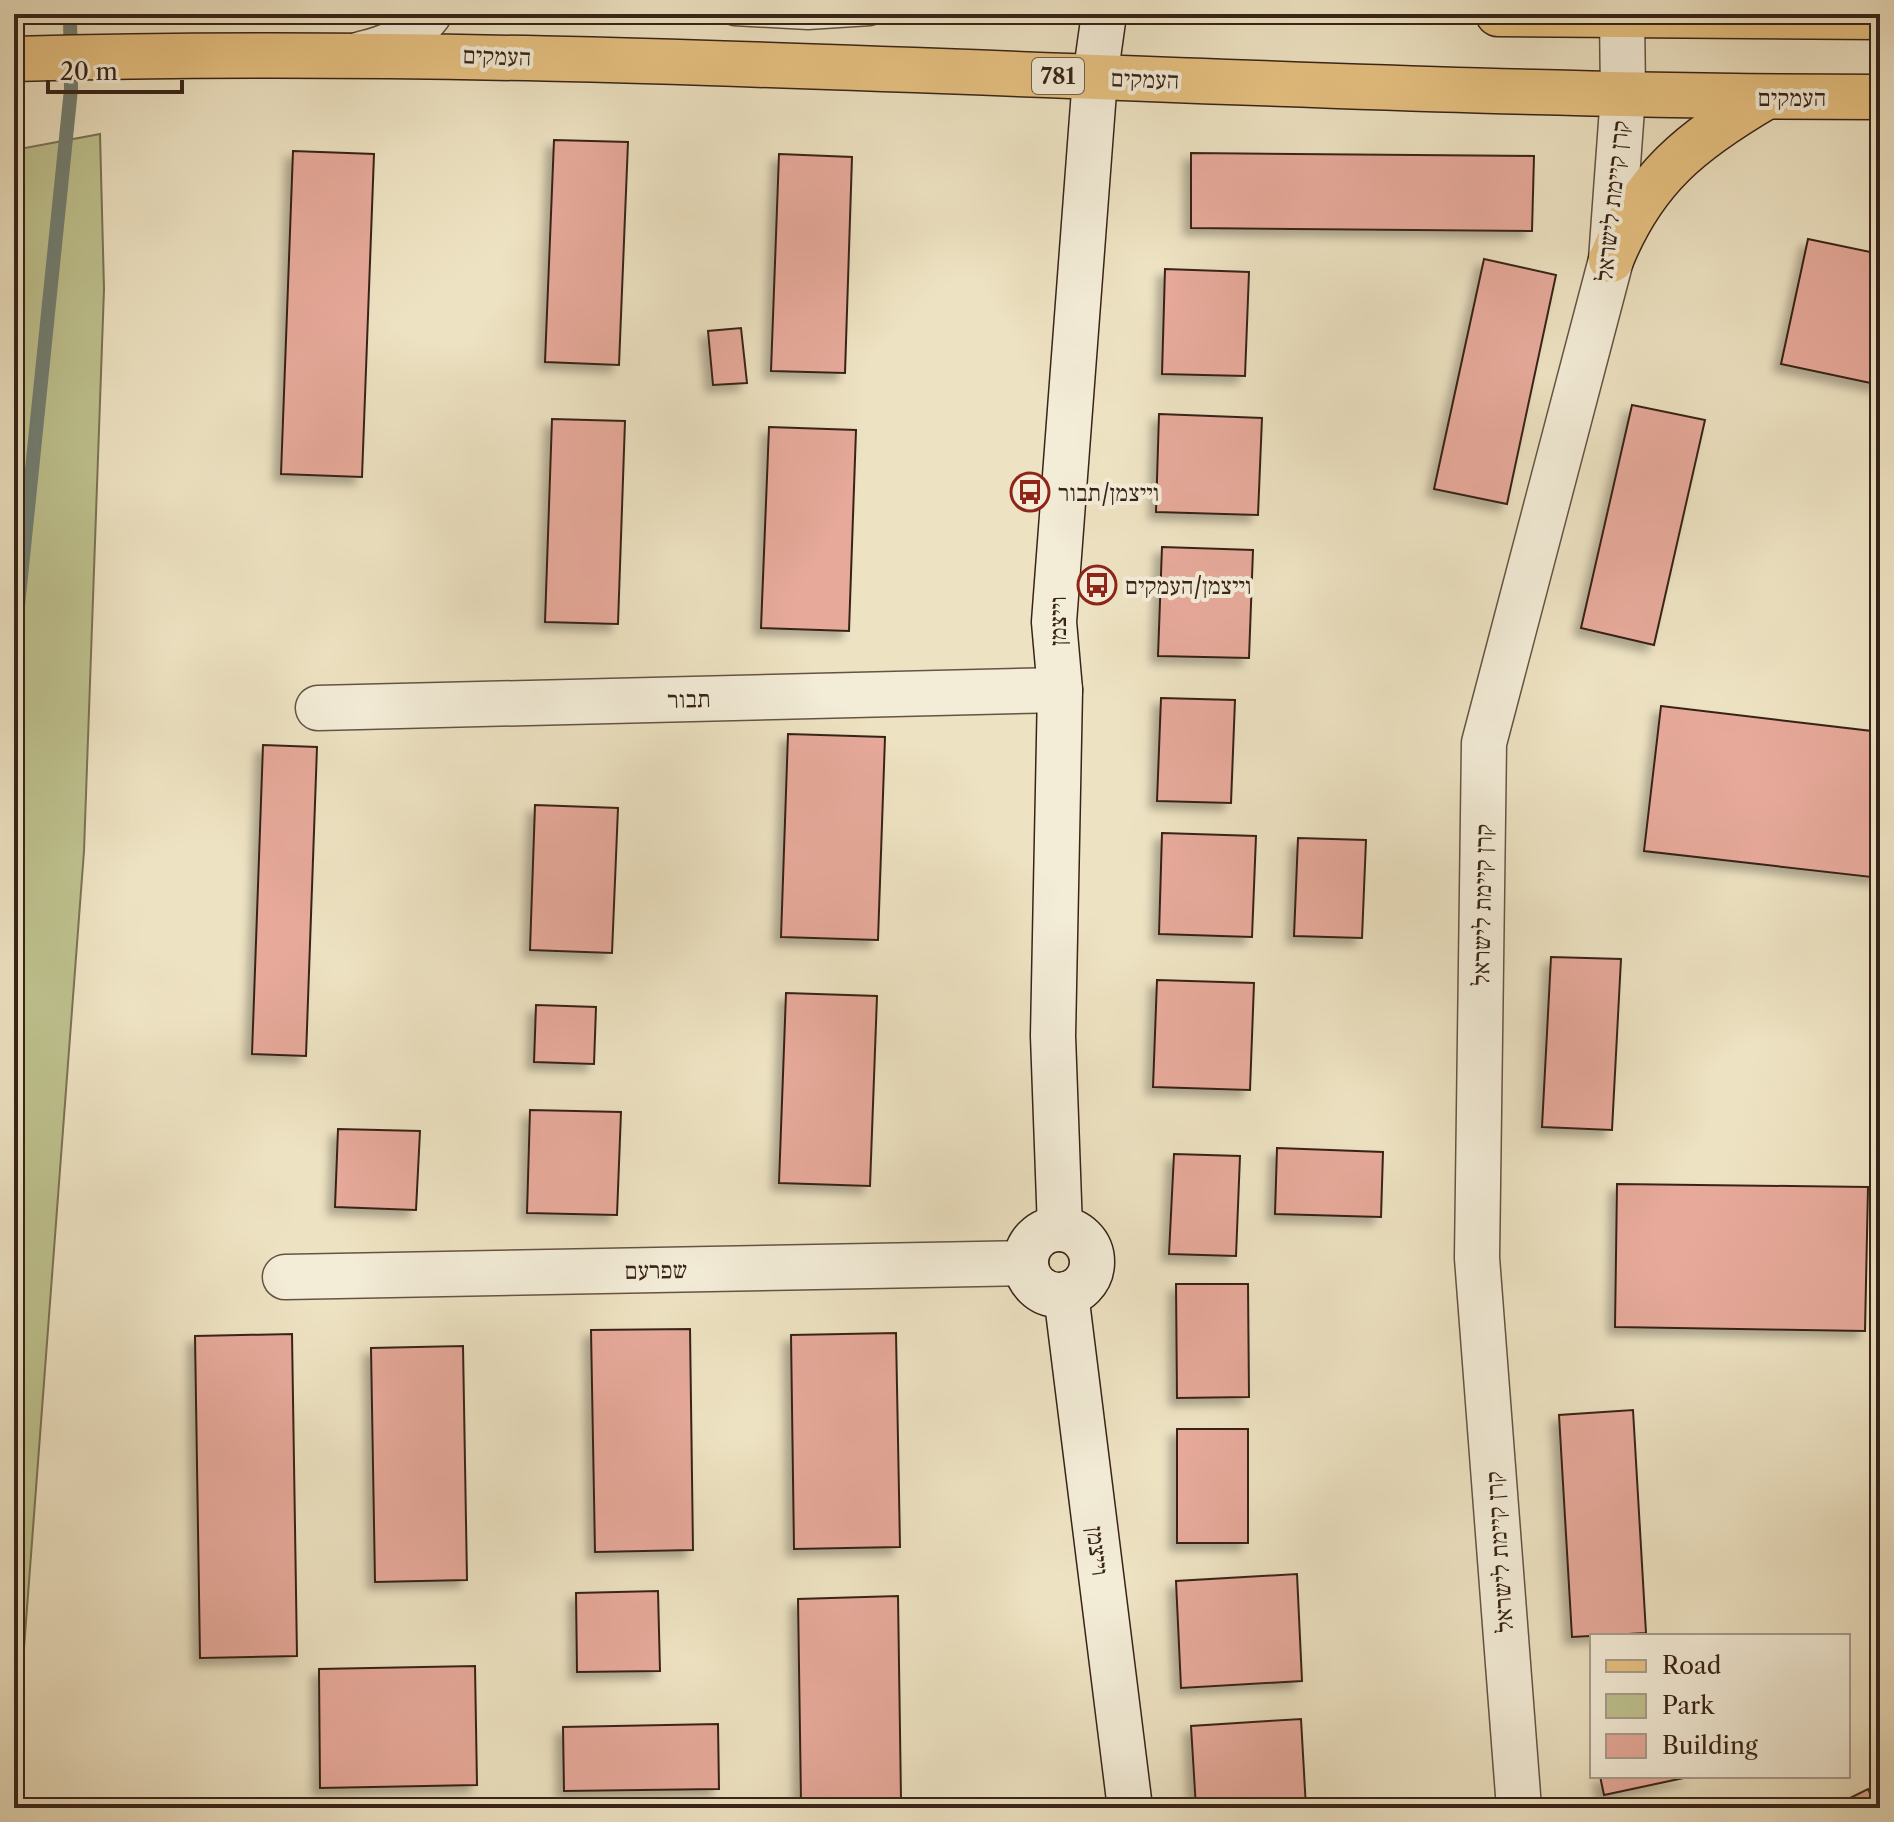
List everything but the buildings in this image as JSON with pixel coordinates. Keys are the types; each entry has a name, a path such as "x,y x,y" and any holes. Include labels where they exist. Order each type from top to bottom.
{"main road":[{"path":"1498,14 1880,17"},
{"name":"781","path":"14,59 361,54"},
{"name":"העמקים","path":"361,54 1623,95 1880,97"},
{"path":"1611,260 1626,222 1673,161 1708,133 1766,97"}],"street":[{"path":"361,54 390,46 407,36 430,14 459,39 492,56"},
{"name":"וייצמן","path":"1060,1229 1053,1036 1060,690 1054,622 1095,78 1104,14"},
{"name":"קרן קיימת לישראל","path":"1519,1808 1477,1258 1484,743 1611,260 1623,95 1622,16"},
{"name":"תבור","path":"318,708 1060,690"},
{"path":"1060,1229 1079,1236 1087,1243 1092,1263 1085,1283 1066,1294 1044,1291 1029,1274 1026,1263 1028,1252 1040,1235 1060,1229"},
{"name":"שפרעם","path":"285,1277 1026,1263"},
{"name":"וייצמן","path":"1066,1294 1130,1808"}],"lane":[{"path":"734,14 808,18 870,14"}],"green space":[{"path":"100,134 104,289 84,851 14,1781 14,150"}],"waterway":[{"path":"14,645 71,89 70,14"}],"place":[{"name":"וייצמן/תבור","path":"1030,492"},
{"name":"וייצמן/העמקים","path":"1097,585"}]}
